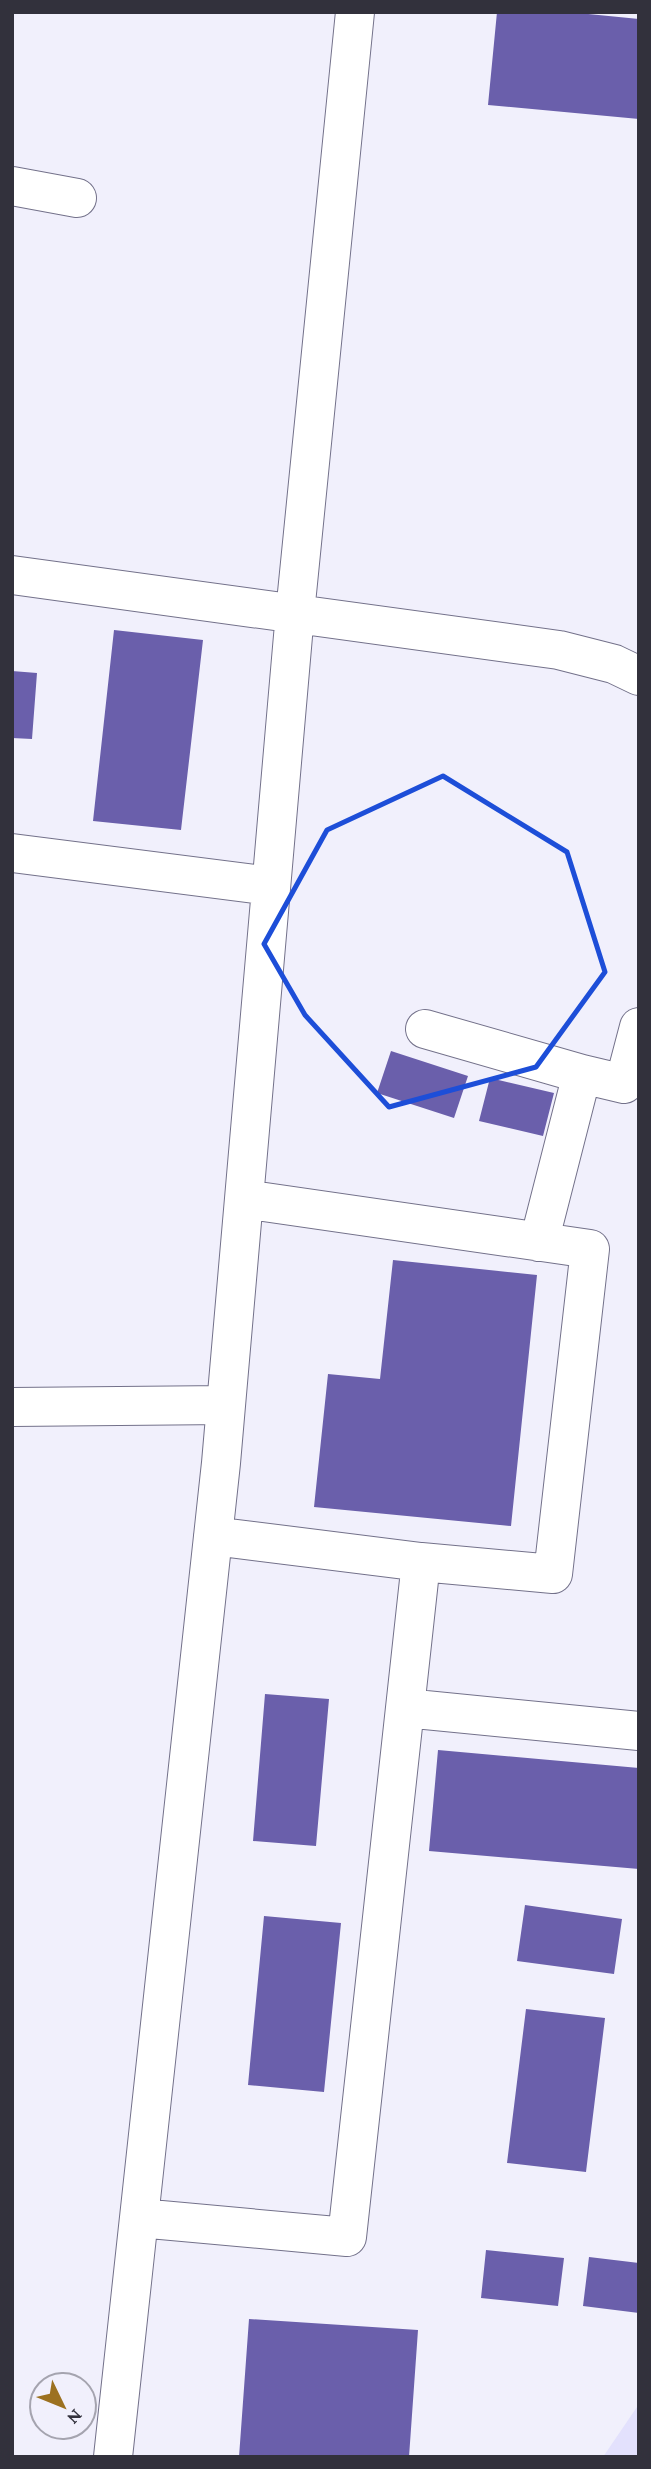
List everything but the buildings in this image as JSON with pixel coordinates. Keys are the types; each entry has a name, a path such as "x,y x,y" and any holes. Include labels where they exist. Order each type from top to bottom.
{"street":[{"path":"113,2457 226,1405 295,613 355,12"},
{"path":"12,186 77,198"},
{"path":"12,575 559,650 614,664 639,676"},
{"path":"12,853 271,886"},
{"path":"425,1029 624,1084 639,1027"},
{"path":"539,1242 582,1074"},
{"path":"213,1536 421,1562 552,1574 590,1249 244,1199"},
{"path":"12,1407 226,1405"},
{"path":"139,2218 346,2237 421,1562"},
{"path":"405,1708 639,1731"}],"highlighted area":[{"path":"443,776 567,852 605,972 536,1067 389,1107 305,1015 264,944 327,830"}],"shaded area":[{"path":"639,2404 639,2457 603,2457"}]}
